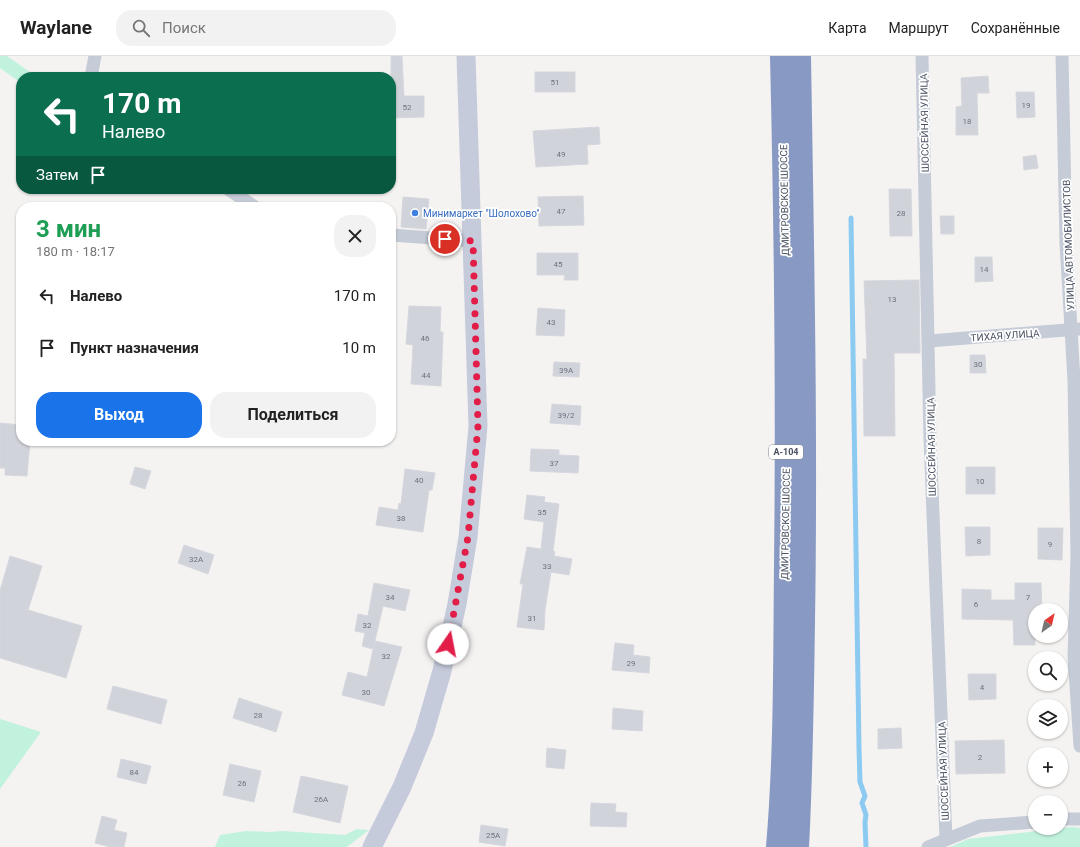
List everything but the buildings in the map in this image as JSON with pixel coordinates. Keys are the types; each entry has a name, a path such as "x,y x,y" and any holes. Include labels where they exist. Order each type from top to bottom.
{"highway":[{"name":"ДМИТРОВСКОЕ ШОССЕ","path":"777,847 783,782 786,443 786,275 781,56"},
{"name":"ДМИТРОВСКОЕ ШОССЕ","path":"798,847 802,782 805,532 804,268 800,56"}],"street":[{"path":"92,72 95,56"},
{"path":"372,847 402,787 424,733 442,671 457,604 468,537 478,426 466,56"},
{"name":"ШОССЕЙНАЯ УЛИЦА","path":"922,56 930,439 946,838"},
{"name":"УЛИЦА АВТОМОБИЛИСТОВ","path":"1062,56 1066,243 1076,330 1074,388 1077,556 1074,656 1080,746"},
{"path":"236,194 248,202"},
{"path":"396,235 473,241"},
{"name":"ТИХАЯ УЛИЦА","path":"929,341 1076,330"},
{"path":"1068,819 1080,818"},
{"path":"928,847 946,838 980,826 1028,823"}],"green space":[{"path":"0,56 7,56 30,72 16,72 16,79 0,68"},
{"path":"0,719 41,732 0,789"},
{"path":"1068,827 1080,828 1080,847 950,847 968,839 1028,832 1028,835 1068,835"},
{"path":"357,829 369,830 347,847 215,847 220,835 246,831 283,831 345,835"}],"waterway":[{"path":"851,218 859,748 860,782 865,796 862,803 866,815 866,847"}],"place":[{"name":"Минимаркет \"Шолохово\"","path":"415,213"}],"route":[{"path":"445,239 473,241 478,426 468,537 457,604 448,644"}]}
